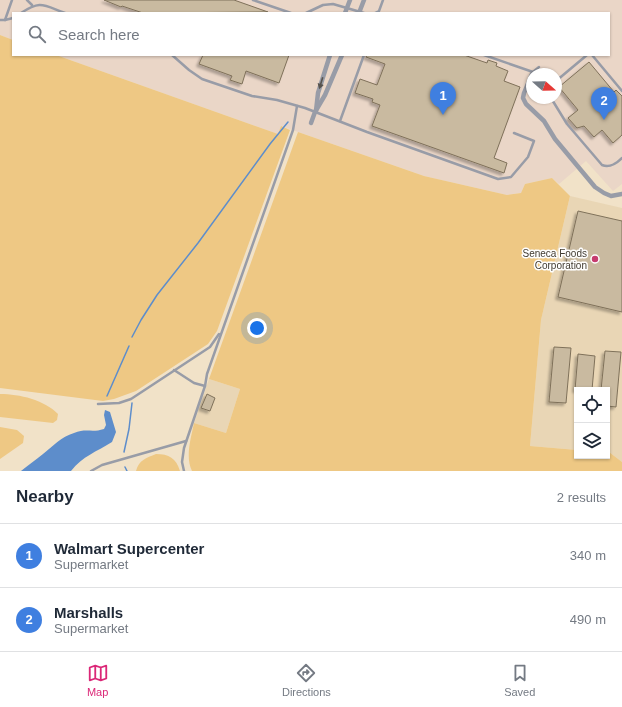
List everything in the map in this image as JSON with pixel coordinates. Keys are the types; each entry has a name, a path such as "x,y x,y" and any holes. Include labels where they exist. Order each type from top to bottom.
{"street":[{"path":"346,11 350,0"},
{"path":"361,12 364,0"},
{"path":"311,124 315,112 318,92 330,56"},
{"path":"315,112 325,95 342,56"},
{"path":"526,88 523,98 526,104 544,121 555,139 595,187 611,196 619,196 622,194"}],"lane":[{"path":"5,20 12,0"},
{"path":"27,0 32,5"},
{"path":"253,0 288,12"},
{"path":"377,12 379,11 383,0"},
{"path":"22,12 32,5 39,4 62,12"},
{"path":"308,12 328,4 333,4 346,11"},
{"path":"0,20 12,18"},
{"path":"173,56 202,79 252,96 277,100 315,112 498,179 510,178 528,157 534,141 514,133"},
{"path":"340,121 364,56"},
{"path":"487,56 526,72"},
{"path":"562,76 586,56"},
{"path":"593,56 622,90"},
{"path":"555,104 567,124 602,164 611,166 622,158"},
{"path":"184,471 182,462 186,441 205,386 207,374 220,333 293,130 297,106"},
{"path":"98,404 119,403 131,399 210,347 220,333"},
{"path":"174,370 194,383 205,386"},
{"path":"91,471 102,465 186,441"}],"shaded area":[{"path":"0,0 622,0 622,184 613,191 586,161 559,184 552,178 525,184 521,193 507,195 424,176 281,126 278,134 59,56 610,56 610,12 12,12 12,40 0,35"},
{"path":"0,35 12,40 12,56 59,56 278,134 281,126 290,130 217,331 208,344 136,391 114,399 103,401 0,388"},
{"path":"298,132 424,176 507,195 521,193 525,184 552,178 570,196 541,320 530,446 574,450 574,459 610,459 610,453 622,462 622,471 192,471 189,454 194,423 226,433 240,389 209,379"},
{"path":"570,196 622,208 622,462 610,453 610,387 574,387 574,450 530,446 541,320"},
{"path":"209,379 240,389 226,433 194,423"},
{"path":"0,394 16,395 46,405 58,414 57,420 53,423 0,417"},
{"path":"0,427 17,430 24,436 23,443 0,459"},
{"path":"156,454 168,456 174,460 180,471 136,471 141,462"}],"water":[{"path":"105,410 110,412 116,432 112,442 85,458 71,471 21,471 65,437 78,432 104,429 106,425 104,415"}],"building":[{"path":"104,0 234,0 268,12 140,12 122,6 121,7"},
{"path":"203,56 289,56 279,83 246,71 242,84 230,80 232,76 199,64"},
{"path":"467,56 487,63 488,60 497,63 496,66 508,71 504,81 520,87 494,158 507,163 504,173 372,126 380,105 372,102 373,99 355,93 360,79 377,85 385,64 366,57"},
{"path":"589,62 614,92 616,90 622,96 622,135 613,143 602,130 594,137 584,126 577,128 568,118 578,110 562,91 562,84"},
{"name":"Seneca Foods Corporation","path":"578,211 622,221 622,312 558,297"},
{"path":"554,347 571,348 566,403 549,402"},
{"path":"605,351 621,352 616,407 610,406 610,387 601,387"},
{"path":"578,354 595,356 592,387 575,387"},
{"path":"207,394 215,398 210,411 201,408"}],"waterway":[{"path":"132,337 157,295 198,243 270,144 288,122"},
{"path":"107,396 129,346"},
{"path":"124,452 129,429 132,403"},
{"path":"125,467 127,471"}],"place":[{"name":"Walmart Supercenter","path":"443,115"},
{"name":"Marshalls","path":"604,120"},
{"name":"Seneca Foods Corporation","path":"595,259"}]}
